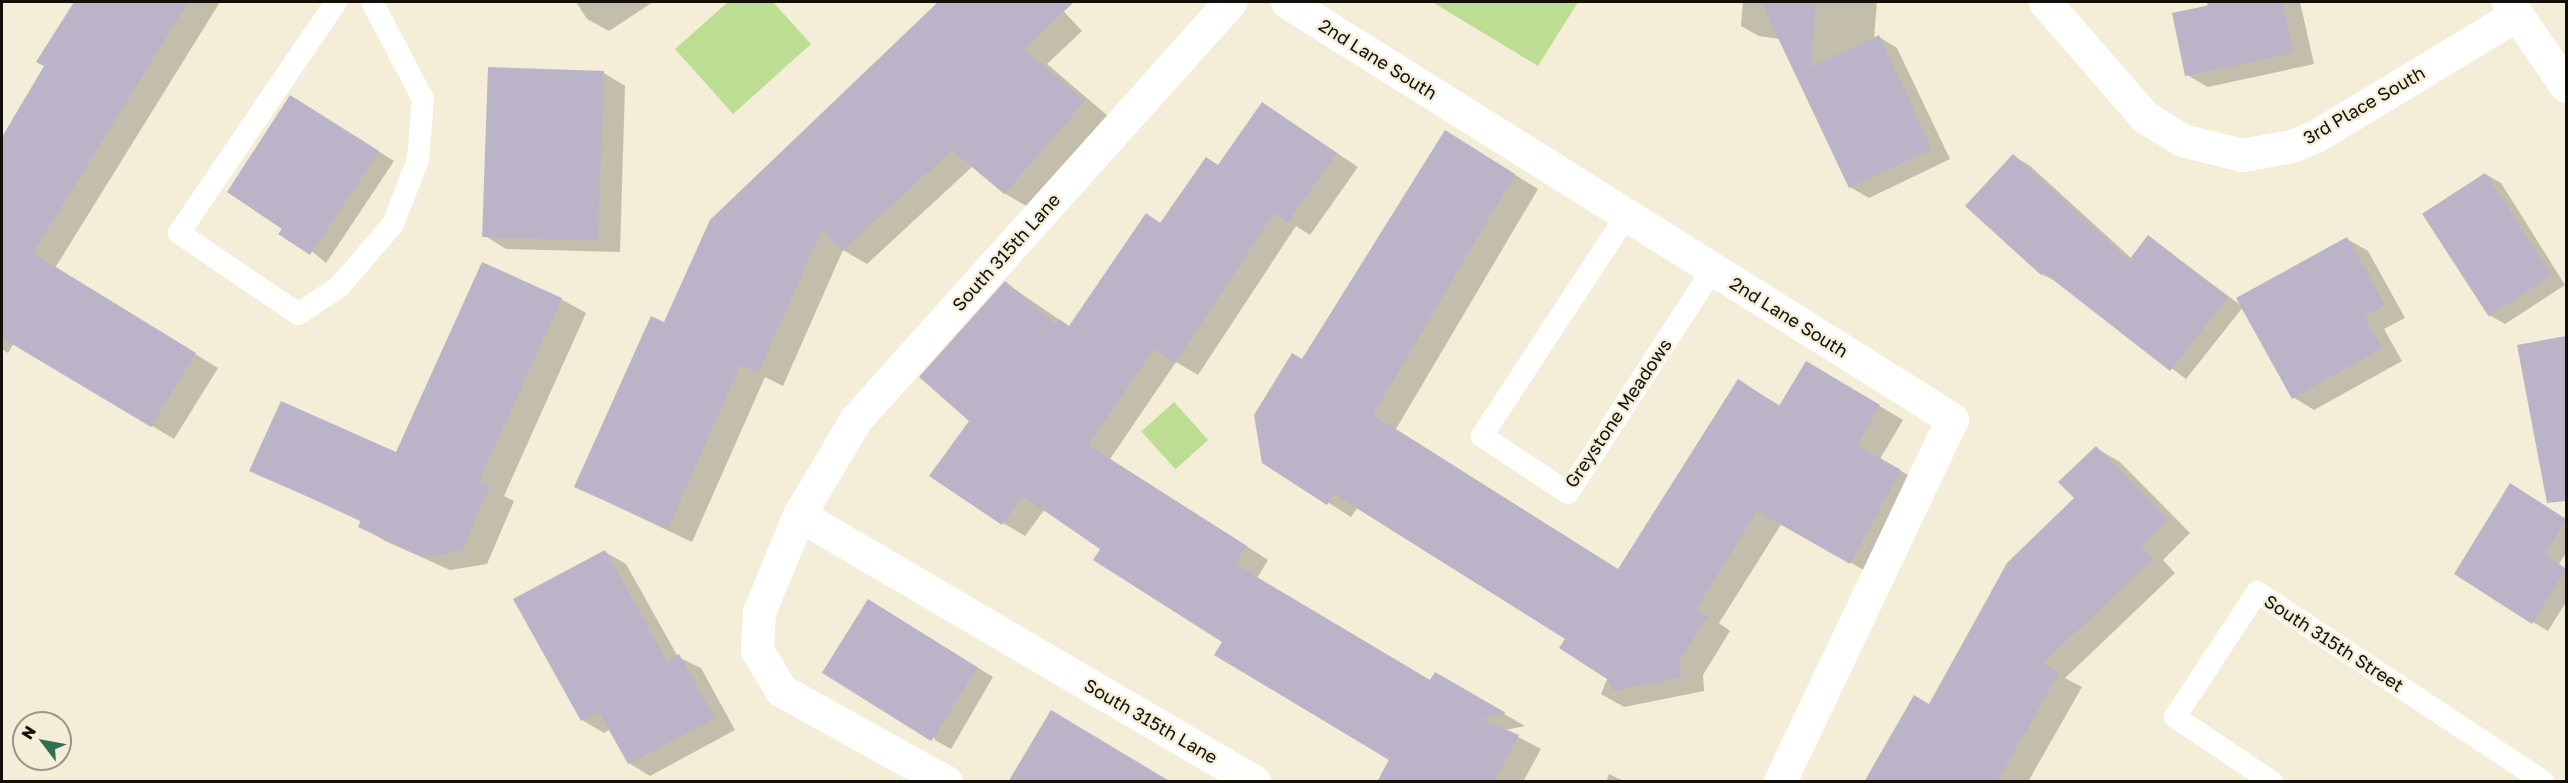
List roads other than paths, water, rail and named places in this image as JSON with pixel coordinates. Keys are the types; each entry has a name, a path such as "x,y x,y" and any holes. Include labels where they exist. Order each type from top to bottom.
{"street":[{"name":"South 315th Lane","path":"946,782 781,690 757,650 759,612 799,515 856,418 1230,2"},
{"name":"2nd Lane South","path":"1287,2 1952,420 1780,782"},
{"name":"3rd Place South","path":"2045,2 2145,117 2182,140 2242,155 2292,146 2316,136 2512,8"},
{"path":"2512,8 2566,86"},
{"name":"South 315th Lane","path":"799,515 1255,782"}],"lane":[{"path":"336,2 179,233 298,314 339,286 393,225 418,160 423,99 372,2"},
{"name":"Greystone Meadows","path":"1627,215 1482,436 1568,494 1713,269"},
{"name":"South 315th Street","path":"2272,782 2175,717 2257,592 2544,782"}]}
